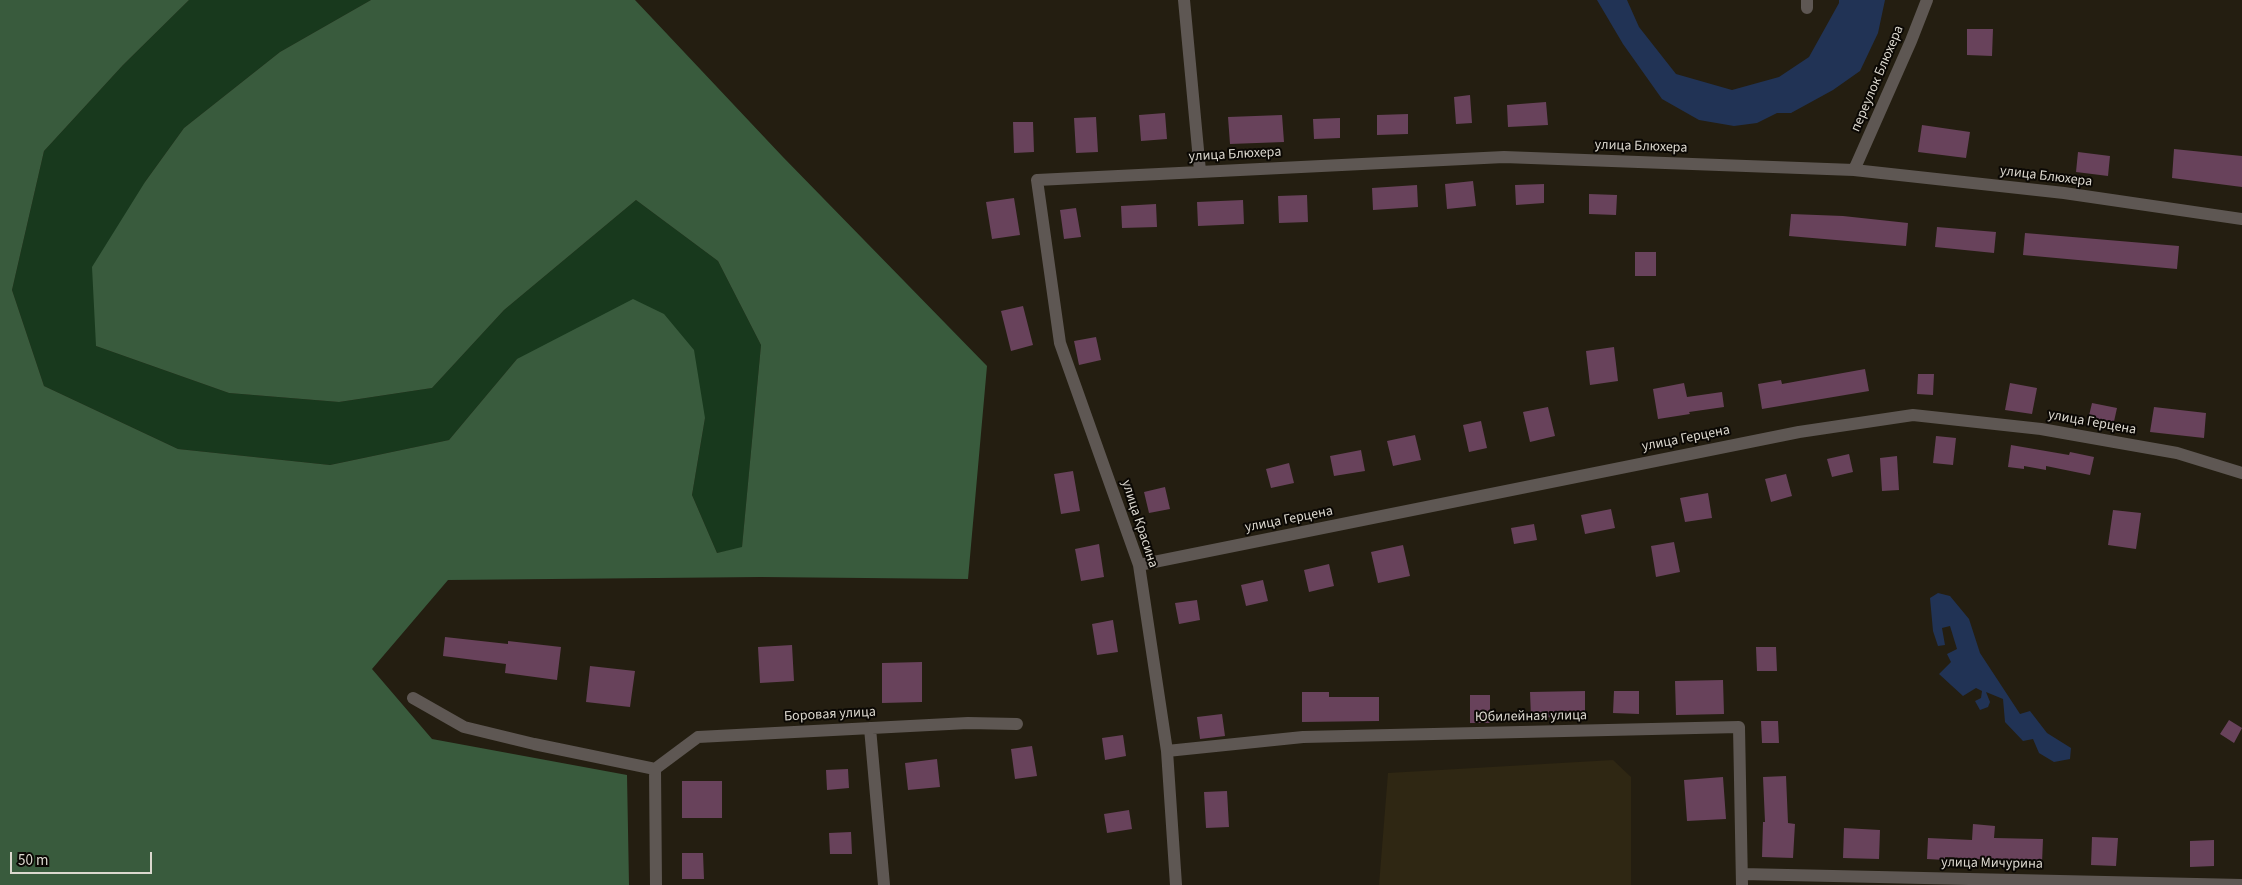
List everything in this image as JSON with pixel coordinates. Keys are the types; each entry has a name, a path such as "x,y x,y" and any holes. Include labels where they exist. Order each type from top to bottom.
{"street":[{"path":"1184,0 1200,171"},
{"name":"переулок Блюхера","path":"1854,170 1927,0"},
{"name":"улица Блюхера","path":"1037,180 1504,157 1854,170 2064,193 2242,219"},
{"name":"улица Красина","path":"1037,180 1060,343 1139,566 1167,751 1176,885"},
{"name":"улица Герцена","path":"1139,566 1790,434 1913,415 2041,429 2178,453 2242,472"},
{"path":"412,698 464,727 534,744 655,769 656,885"},
{"name":"Боровая улица","path":"655,769 698,737 968,723 1017,724"},
{"path":"870,728 884,885"},
{"name":"Юбилейная улица","path":"1167,751 1302,737 1739,728 1742,880"},
{"name":"улица Мичурина","path":"1742,880 2242,885"}],"shaded area":[{"path":"1613,760 1631,777 1631,885 1379,885 1388,773"}],"green space":[{"path":"0,0 189,0 123,65 44,151 12,290 44,386 178,449 330,465 449,440 517,359 633,299 664,314 694,350 705,418 692,495 717,553 742,547 761,345 718,261 636,200 504,310 432,388 339,402 229,393 96,346 92,267 145,182 184,128 280,52 371,0 635,0 782,156 987,366 968,579 761,577 448,580 372,669 432,739 627,775 629,885 0,885"},
{"path":"189,0 371,0 280,52 184,128 145,182 96,346 229,393 339,402 432,388 504,310 636,200 718,261 761,345 742,548 717,553 692,495 705,418 517,359 449,440 330,465 178,449 44,386 12,290 44,151 123,65"}],"water":[{"path":"1597,0 1627,0 1639,27 1676,74 1732,90 1779,77 1809,57 1839,0 1885,0 1878,33 1860,71 1833,90 1791,113 1777,113 1757,123 1734,126 1699,120 1662,99 1623,44"},
{"path":"1938,593 1950,596 1969,619 1980,653 2020,714 2030,711 2047,733 2071,748 2070,759 2054,762 2039,753 2033,739 2023,741 2005,722 2003,699 1986,692 1990,702 1988,707 1980,710 1975,701 1981,698 1982,691 1976,688 1963,696 1939,674 1951,662 1947,654 1957,649 1950,626 1942,628 1945,645 1938,646 1933,631 1930,598"}],"building":[{"path":"1967,29 1993,29 1992,56 1967,55"},
{"path":"1470,95 1472,123 1456,124 1454,97"},
{"path":"1546,102 1548,125 1508,127 1507,105"},
{"path":"1165,113 1167,139 1141,141 1139,115"},
{"path":"1408,114 1408,134 1377,135 1377,115"},
{"path":"1282,115 1284,142 1230,144 1228,117"},
{"path":"1096,117 1098,152 1076,153 1074,118"},
{"path":"1340,118 1340,138 1314,139 1313,119"},
{"path":"1013,122 1033,122 1034,152 1014,153"},
{"path":"1922,125 1970,132 1966,158 1918,152"},
{"path":"2174,149 2242,156 2242,187 2172,178"},
{"path":"2078,152 2110,156 2108,176 2076,172"},
{"path":"1473,181 1476,206 1447,209 1445,184"},
{"path":"1544,184 1544,203 1516,205 1515,185"},
{"path":"1417,185 1418,207 1373,210 1372,188"},
{"path":"1589,194 1617,195 1616,215 1589,214"},
{"path":"1307,195 1308,222 1279,223 1278,196"},
{"path":"1014,198 1020,235 992,239 986,202"},
{"path":"1243,200 1244,224 1198,226 1197,202"},
{"path":"1156,204 1157,227 1122,228 1121,206"},
{"path":"1076,208 1081,237 1064,239 1060,210"},
{"path":"1791,214 1843,216 1908,223 1906,246 1789,236"},
{"path":"1937,227 1996,232 1994,253 1935,247"},
{"path":"2025,233 2179,246 2177,269 2023,255"},
{"path":"1635,252 1656,252 1656,276 1635,276"},
{"path":"1023,306 1033,345 1011,351 1001,311"},
{"path":"1096,337 1101,360 1079,365 1074,341"},
{"path":"1614,347 1618,381 1590,385 1586,351"},
{"path":"1865,369 1869,391 1762,409 1758,384 1781,380 1782,384"},
{"path":"1918,374 1934,374 1933,395 1917,394"},
{"path":"1684,383 1687,397 1722,392 1724,407 1658,419 1653,389"},
{"path":"2010,383 2037,388 2032,414 2005,410"},
{"path":"2092,403 2117,408 2113,426 2088,420"},
{"path":"1548,407 1555,436 1530,442 1523,412"},
{"path":"2154,407 2206,413 2204,438 2150,432"},
{"path":"1481,421 1487,448 1469,452 1463,425"},
{"path":"1415,435 1421,460 1393,466 1387,441"},
{"path":"1936,436 1956,438 1953,465 1933,463"},
{"path":"2011,445 2069,455 2070,452 2094,457 2090,475 2046,466 2046,470 2024,466 2024,469 2008,467"},
{"path":"1361,450 1365,471 1334,476 1330,456"},
{"path":"1849,454 1853,472 1832,477 1827,459"},
{"path":"1897,456 1899,490 1882,491 1880,458"},
{"path":"1289,463 1294,483 1271,488 1266,469"},
{"path":"1073,471 1080,511 1061,514 1054,474"},
{"path":"1786,474 1792,496 1771,502 1765,479"},
{"path":"1165,487 1170,509 1149,513 1144,492"},
{"path":"1708,493 1712,518 1685,522 1680,498"},
{"path":"1611,509 1615,528 1585,534 1581,515"},
{"path":"2113,510 2141,513 2136,549 2108,545"},
{"path":"1534,524 1537,540 1514,544 1511,528"},
{"path":"1674,542 1680,572 1656,577 1651,546"},
{"path":"1099,544 1104,577 1081,581 1075,549"},
{"path":"1403,545 1410,576 1378,583 1371,552"},
{"path":"1329,564 1334,586 1309,592 1304,570"},
{"path":"1263,580 1268,601 1246,606 1241,585"},
{"path":"1197,600 1200,620 1179,624 1175,603"},
{"path":"1113,620 1118,652 1097,655 1092,624"},
{"path":"445,637 508,644 508,641 561,647 557,680 505,673 506,664 443,656"},
{"path":"792,645 794,681 760,683 758,647"},
{"path":"1756,647 1776,647 1777,671 1757,671"},
{"path":"922,662 922,702 882,703 882,663"},
{"path":"590,666 635,671 630,707 586,702"},
{"path":"1723,680 1724,714 1676,715 1675,681"},
{"path":"1585,691 1585,716 1531,718 1530,692"},
{"path":"1614,691 1639,691 1639,714 1613,713"},
{"path":"1302,692 1329,692 1329,697 1379,697 1379,721 1302,722"},
{"path":"1470,695 1490,695 1490,723 1470,723"},
{"path":"1222,714 1225,736 1200,739 1197,717"},
{"path":"2229,720 2242,728 2234,743 2220,734"},
{"path":"1761,721 1778,721 1779,743 1762,743"},
{"path":"1123,735 1126,756 1105,760 1102,738"},
{"path":"1032,746 1037,776 1015,779 1011,749"},
{"path":"937,759 940,787 908,790 905,763"},
{"path":"848,769 849,788 827,790 826,770"},
{"path":"1786,776 1788,823 1795,824 1793,858 1762,857 1763,822 1765,822 1763,777"},
{"path":"1723,777 1726,819 1687,821 1684,780"},
{"path":"682,781 722,781 722,818 682,818"},
{"path":"1227,791 1229,827 1206,828 1204,792"},
{"path":"1129,810 1132,829 1107,833 1104,814"},
{"path":"1973,824 1995,826 1994,838 2043,839 2042,863 1945,857 1945,860 1927,859 1928,838 1972,840"},
{"path":"1844,828 1880,830 1879,859 1843,858"},
{"path":"851,832 852,854 830,854 829,833"},
{"path":"2092,837 2118,838 2116,866 2091,865"},
{"path":"2214,840 2214,866 2190,867 2190,841"},
{"path":"682,853 703,853 704,879 682,879"}]}
